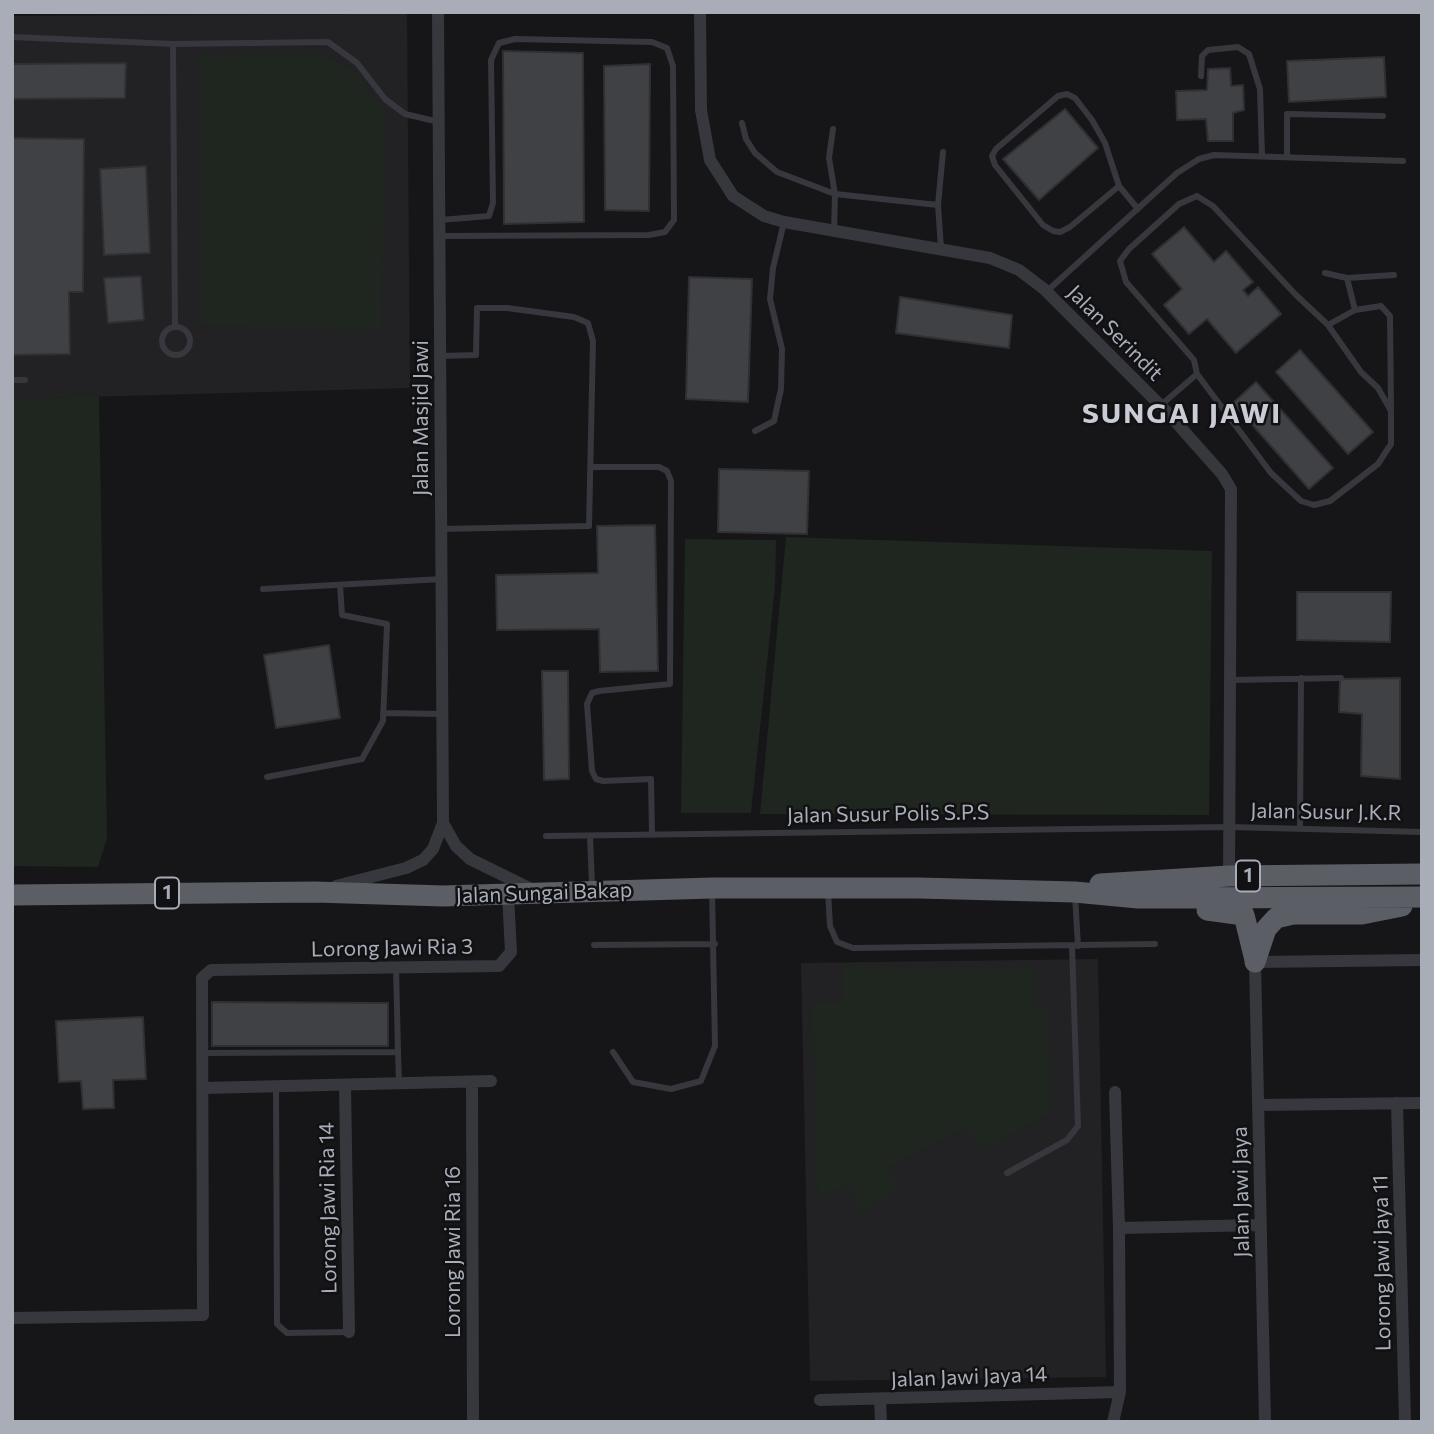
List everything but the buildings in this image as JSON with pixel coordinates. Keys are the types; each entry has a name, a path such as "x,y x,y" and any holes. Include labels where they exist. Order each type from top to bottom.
{"highway":[{"name":"Jalan Sungai Bakap","path":"12,895 315,892 508,895 712,888 1075,892 1138,898 1229,887 1422,874"},
{"name":"Jalan Sungai Bakap","path":"1075,892 1096,885 1229,887 1422,900"},
{"path":"1138,898 1160,905 1244,915 1255,962"},
{"path":"1255,962 1266,929 1276,918 1293,914 1362,914 1422,900"}],"street":[{"name":"Jalan Masjid Jawi","path":"315,892 406,869 423,860 433,849 443,823 439,12"},
{"name":"Jalan Serindit","path":"700,12 701,110 710,160 733,196 764,216 784,222 990,258 1019,270 1046,292 1160,405 1222,474 1231,489 1229,887"},
{"path":"443,823 456,846 470,859 539,893"},
{"name":"Lorong Jawi Ria 3","path":"203,1053 202,978 211,970 499,966 511,952 508,895"},
{"path":"1255,962 1422,960"},
{"name":"Jalan Jawi Jaya","path":"1255,962 1265,1422"},
{"path":"12,1318 203,1315 203,1053"},
{"path":"203,1087 491,1081"},
{"name":"Lorong Jawi Ria 16","path":"472,1082 473,1422"},
{"name":"Lorong Jawi Ria 14","path":"345,1085 349,1332"},
{"path":"1113,1422 1120,1392 1115,1092"},
{"path":"1258,1105 1422,1103"},
{"name":"Lorong Jawi Jaya 11","path":"1397,1104 1405,1422"},
{"path":"1119,1228 1261,1226"},
{"name":"Jalan Jawi Jaya 14","path":"820,1400 1120,1392"},
{"path":"880,1399 881,1422"}],"lane":[{"path":"12,37 173,44 328,42 357,63 385,99 405,114 439,122"},
{"path":"440,220 489,216 493,203 491,60 499,43 515,39 652,42 667,48 673,66 674,220 665,232 649,235 440,236"},
{"path":"173,44 175,327"},
{"path":"1201,76 1202,56 1208,50 1238,47 1249,54 1260,89 1262,156"},
{"path":"1119,186 1060,233 1042,225 995,165 992,156 996,149 1058,96 1067,94 1075,98 1093,120 1105,143 1119,186 1138,209"},
{"path":"1287,157 1287,114 1382,116"},
{"path":"743,123 746,139 755,153 777,172 835,194 938,205"},
{"path":"833,129 829,158 835,194 834,232"},
{"path":"941,248 938,205 943,152"},
{"path":"1046,292 1177,173 1199,159 1214,155 1403,161"},
{"path":"1328,325 1355,310 1381,306 1390,316 1391,411 1391,444 1378,464 1349,489 1329,501 1314,505 1301,501 1288,492 1260,462 1197,374 1194,360 1126,282 1120,261 1147,231 1191,197 1197,196 1213,206 1295,294 1328,325 1361,372 1378,388 1391,411"},
{"path":"755,430 774,421 781,389 782,349 771,299 773,268 784,222"},
{"path":"1325,273 1347,278 1394,275"},
{"path":"1347,278 1355,310"},
{"path":"440,356 477,355 477,308 507,308 574,317 587,323 593,341 589,526 441,529"},
{"path":"175,327 183,329 190,340 188,348 177,355 168,352 162,339 166,330 175,327"},
{"path":"1160,405 1197,374"},
{"path":"12,380 26,380"},
{"path":"592,467 659,467 667,471 671,481 670,684 600,691 592,693 587,704 592,771 596,779 603,781 651,779 652,835"},
{"path":"264,589 442,579"},
{"path":"267,777 362,759 383,721 387,624 342,615 340,585"},
{"path":"1300,829 1301,678"},
{"path":"1230,680 1340,678"},
{"path":"383,713 442,714"},
{"name":"Jalan Susur Polis S.P.S","path":"547,836 1230,827"},
{"name":"Jalan Susur J.K.R","path":"1230,827 1422,832"},
{"path":"590,836 593,891"},
{"path":"613,1052 633,1082 671,1089 701,1081 715,1046 712,888"},
{"path":"828,889 830,926 836,942 853,948 1155,944"},
{"path":"1007,1173 1067,1140 1078,1126 1075,892"},
{"path":"594,945 715,944"},
{"path":"396,967 399,1083"},
{"path":"203,1053 398,1052"},
{"path":"276,1086 277,1324 287,1333 349,1332"}],"shaded area":[{"path":"407,14 410,388 12,399 12,16"},
{"path":"321,53 353,70 385,112 381,330 200,325 201,56"},
{"path":"99,396 107,838 98,867 12,866 12,399"},
{"path":"786,537 1212,551 1209,815 760,814"},
{"path":"685,539 776,540 775,587 751,813 681,813"},
{"path":"1098,959 1106,1377 810,1381 801,963"},
{"path":"843,967 1032,969 1034,1008 1047,1009 1051,1112 982,1151 967,1127 888,1167 899,1188 863,1213 846,1185 818,1198 812,1003 843,1002"}],"district":[{"name":"SUNGAI JAWI","path":"1182,414"}]}
